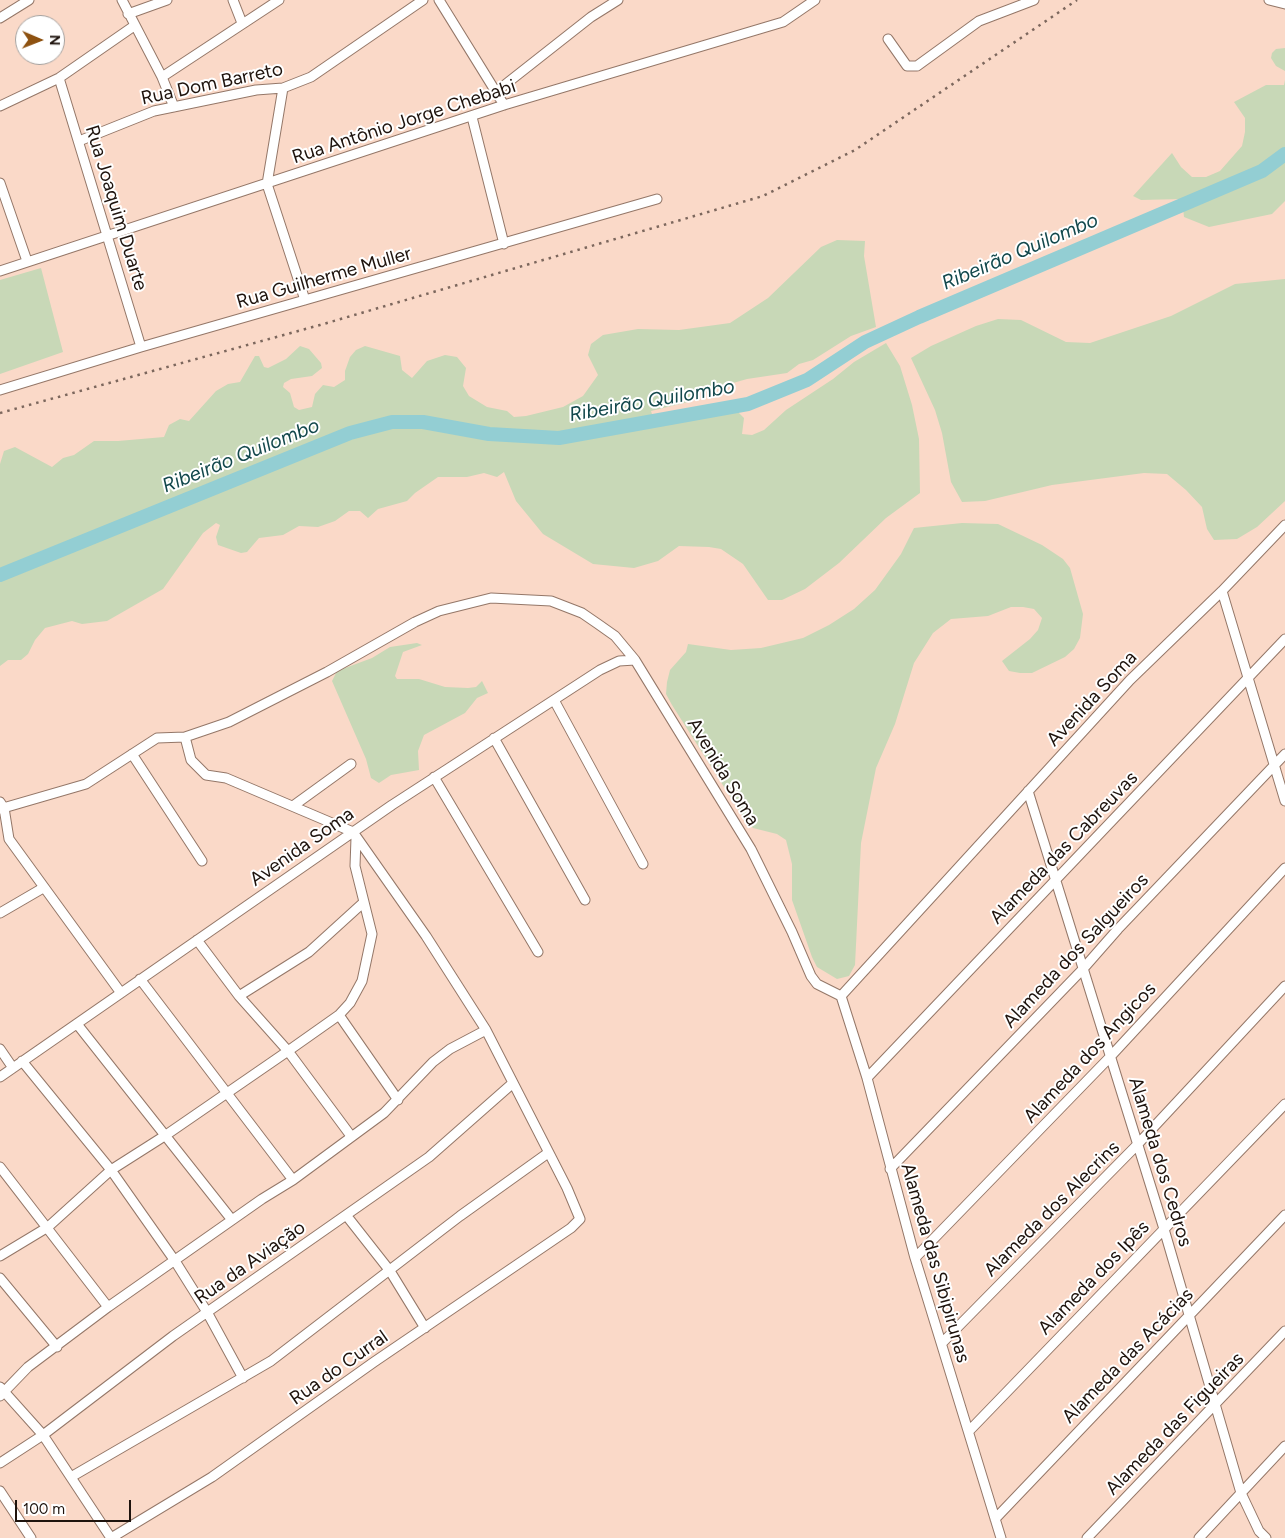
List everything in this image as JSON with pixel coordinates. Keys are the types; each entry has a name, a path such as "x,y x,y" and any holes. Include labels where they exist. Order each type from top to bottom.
{"street":[{"path":"0,18 29,0"},
{"path":"122,0 162,77 174,107"},
{"path":"128,14 167,0"},
{"path":"233,0 242,23"},
{"path":"162,77 279,0"},
{"name":"Rua Dom Barreto","path":"78,141 140,116 256,90 283,88 311,77 423,0"},
{"path":"439,0 497,91 504,106"},
{"path":"497,91 591,17 618,0"},
{"name":"Rua Antônio Jorge Chebabi","path":"0,270 504,106 783,22 815,0"},
{"path":"888,39 907,66 916,66 979,20 1034,0"},
{"path":"1269,0 1285,4"},
{"path":"0,106 59,78 134,26"},
{"name":"Rua Joaquim Duarte","path":"59,78 141,347"},
{"path":"283,88 267,184 304,300"},
{"path":"472,117 504,244"},
{"path":"1,188 27,261"},
{"name":"Rua Guilherme Muller","path":"0,390 141,347 657,199"},
{"name":"Avenida Soma","path":"0,1077 434,777 600,670 619,661 635,660 751,849 792,932 811,976 817,984 841,996 1130,680 1222,591 1285,525"},
{"path":"1222,591 1285,801"},
{"path":"120,993 9,839 1,807 86,784 157,738 185,737 228,722 327,672 423,618 461,605 491,598 523,598 565,605 582,613 615,636 635,660"},
{"name":"Alameda das Cabreuvas","path":"867,1078 1285,639"},
{"path":"554,700 643,864"},
{"path":"71,1477 271,1361 460,1216 548,1153 486,1030 426,936 354,834 226,778 206,775 191,760 185,737"},
{"path":"494,738 585,900"},
{"path":"132,754 202,860"},
{"name":"Alameda dos Salgueiros","path":"890,1169 1082,970 1118,929 1285,754"},
{"path":"293,806 350,764"},
{"path":"434,777 538,952"},
{"name":"Alameda dos Cedros","path":"1028,791 1082,970 1164,1229 1241,1493 1259,1531 1266,1538"},
{"path":"0,1256 48,1227 111,1170 166,1136 339,1015 355,994 366,967 372,934 355,866 354,834"},
{"name":"Alameda dos Angicos","path":"915,1258 1110,1057 1285,868"},
{"path":"0,913 43,888"},
{"path":"239,996 309,952 364,902"},
{"path":"197,940 239,996 288,1051 351,1136"},
{"path":"140,979 294,1180"},
{"name":"Alameda dos Alecrins","path":"942,1343 1137,1145 1285,986"},
{"name":"Alameda das Sibipirunas","path":"841,996 867,1078 915,1258 1001,1538"},
{"path":"339,1015 398,1100"},
{"path":"76,1024 232,1220"},
{"path":"111,1538 43,1435 2,1392 28,1367 108,1307 232,1220 294,1180 384,1113 433,1062 450,1049 486,1030"},
{"path":"0,1049 13,1068"},
{"path":"22,1061 111,1170 175,1261 208,1312 243,1378"},
{"name":"Rua da Aviação","path":"0,1463 43,1435 208,1312 429,1157 513,1083"},
{"name":"Alameda dos Ipês","path":"969,1431 1285,1104"},
{"name":"Rua do Curral","path":"111,1538 212,1477 571,1228 580,1219 567,1188 548,1153"},
{"path":"0,1166 108,1307"},
{"path":"346,1215 390,1271 425,1328"},
{"name":"Alameda das Acácias","path":"995,1519 1285,1215"},
{"path":"0,1278 57,1347"},
{"name":"Alameda das Figueiras","path":"1087,1538 1285,1331"},
{"path":"1199,1538 1285,1446"},
{"path":"0,1491 31,1538"}],"green space":[{"path":"1285,48 1285,71 1276,66 1271,58 1272,53 1276,49"},
{"path":"1285,80 1285,201 1272,214 1209,227 1184,217 1182,199 1141,200 1133,196 1172,153 1181,167 1192,177 1206,177 1220,171 1242,146 1245,132 1245,118 1234,102 1266,85 1284,85"},
{"path":"837,240 865,241 864,256 876,327 851,336 813,360 799,364 787,373 747,379 712,389 698,389 698,393 688,402 651,411 655,424 669,425 732,406 744,418 742,434 752,435 764,430 786,410 833,379 854,362 886,343 900,366 912,405 919,439 920,493 886,518 839,563 805,589 782,600 768,600 743,564 721,549 709,547 679,546 658,561 634,568 593,564 543,534 516,501 504,472 497,477 484,473 467,477 438,477 407,501 378,509 368,518 360,511 349,511 335,521 318,527 299,526 283,535 259,538 247,552 241,553 218,545 216,537 220,525 216,523 203,533 163,589 107,621 82,624 72,621 45,628 35,640 28,654 21,660 8,660 0,666 0,464 4,451 15,447 52,467 63,458 74,455 94,441 164,437 169,425 180,419 189,421 216,391 228,384 240,382 255,356 259,356 264,367 268,368 286,359 300,346 309,349 321,363 322,368 312,376 291,379 284,383 283,387 290,393 294,407 299,410 312,407 315,394 323,385 334,387 345,380 345,371 350,357 356,350 365,346 400,356 402,370 412,378 427,361 445,355 457,357 466,368 463,386 469,396 487,407 507,411 514,417 563,407 583,396 598,375 588,355 591,344 603,335 638,329 679,330 730,323 768,298 821,247"},
{"path":"41,268 63,352 0,374 0,280"},
{"path":"1285,279 1285,501 1257,527 1237,539 1214,540 1207,529 1202,507 1167,474 1144,473 1052,485 985,501 962,502 951,482 942,433 935,410 911,358 931,346 976,326 998,319 1021,320 1066,342 1090,343 1171,316 1235,284"},
{"path":"962,523 998,524 1042,545 1063,559 1070,568 1083,614 1080,638 1074,649 1065,657 1032,673 1020,673 1009,671 1002,661 1030,639 1038,630 1042,618 1034,609 1011,607 988,616 951,619 933,633 914,663 895,724 876,768 861,843 855,965 849,976 837,979 817,967 812,957 792,900 792,864 786,840 777,834 753,828 745,820 666,694 670,670 686,652 688,644 731,650 761,648 803,638 829,625 854,609 875,590 901,554 914,528"},
{"path":"417,643 422,645 403,652 395,676 397,679 419,679 445,687 468,688 476,687 482,681 488,693 477,698 465,713 424,735 418,751 419,770 391,775 379,783 371,778 366,759 332,681 337,671 372,658 390,647"}],"waterway":[{"name":"Ribeirão Quilombo","path":"0,575 350,433 392,422 423,422 489,434 559,438 748,404 807,380 865,342 919,317 1262,171 1285,154"}],"railway":[{"path":"0,413 320,325 763,196 855,150 1077,0"}]}
